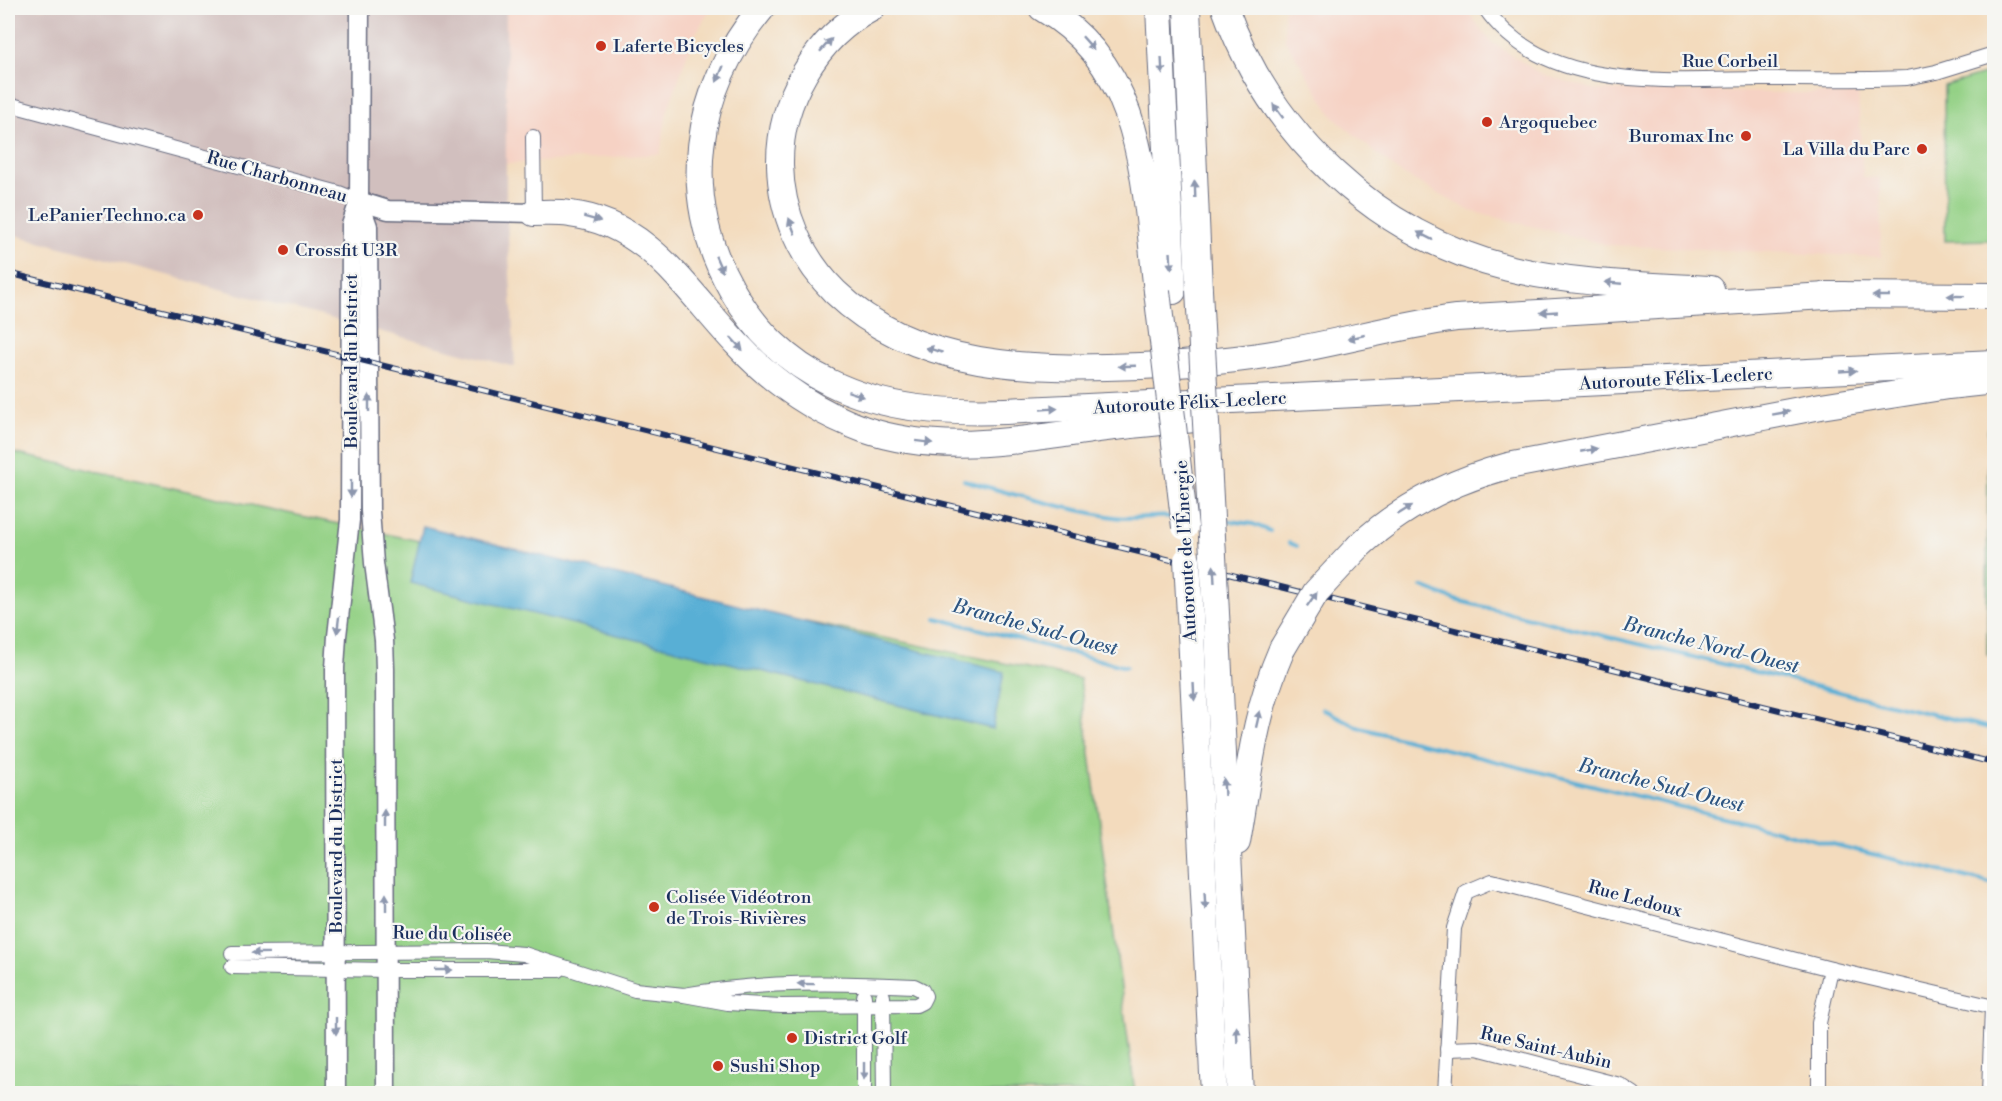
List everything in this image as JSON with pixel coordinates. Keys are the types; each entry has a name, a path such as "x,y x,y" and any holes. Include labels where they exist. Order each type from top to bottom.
{"highway":[{"name":"Autoroute Félix-Leclerc","path":"762,8 730,52 709,104 700,161 700,195 704,217 721,268 736,297 770,340 793,360 837,386 872,399 907,407 973,412 1995,363"},
{"path":"872,8 830,40 812,62 797,87 784,124 781,146 780,172 783,198 790,223 801,247 814,268 831,288 873,322 906,340 930,349 983,361 1038,367 1085,368 1186,364 1279,353 1413,324 1456,318 1843,295"},
{"path":"1042,8 1072,27 1089,44 1110,73 1126,107 1142,170 1165,291"},
{"path":"1159,8 1165,291"},
{"name":"Autoroute de l'Énergie","path":"1187,8 1240,1094"},
{"path":"1225,8 1242,49 1264,89 1279,113 1307,147 1371,204 1448,248 1505,267 1571,279 1843,295 1995,296"},
{"path":"534,213 576,215 601,221 626,232 665,262 736,343 778,382 806,402 838,419 871,431 910,440 955,444 999,442 1153,423 1617,382"},
{"name":"Autoroute de l'Énergie","path":"1165,291 1185,527 1214,1094"},
{"path":"1229,887 1258,719 1269,681 1282,649 1322,585 1359,546 1395,516 1458,482 1508,466 1821,406 1995,381"}],"street":[{"name":"Rue Charbonneau","path":"8,104 339,193 359,201 360,8"},
{"name":"Rue Corbeil","path":"1485,8 1509,34 1539,54 1585,71 1628,79 1907,78 1936,72 1995,54"},
{"path":"359,201 387,210 534,213 534,137"},
{"name":"Boulevard du District","path":"359,201 368,226 370,511 385,652 386,1094"},
{"name":"Boulevard du District","path":"336,1094 336,660 350,520 351,225 359,201"},
{"name":"Rue Ledoux","path":"1445,1094 1454,928 1466,892 1492,881 1831,969 1993,1007"},
{"name":"Rue du Colisée","path":"336,960 363,952 515,952 629,989 684,995 728,1004 918,1005 925,996 917,987 792,984 728,987 684,995"},
{"path":"232,960 336,960"},
{"name":"Rue du Colisée","path":"336,960 360,969 573,970"},
{"path":"1819,1094 1819,1023 1831,969"},
{"path":"864,1094 865,985"},
{"path":"884,985 884,1094"},
{"path":"1989,1094 1993,1007"},
{"name":"Rue Saint-Aubin","path":"1447,1049 1477,1048 1620,1085 1634,1094"}],"shaded area":[{"path":"8,8 506,8 506,200 515,367 8,233"},
{"path":"506,8 711,8 693,38 667,112 660,154 506,164"},
{"path":"1284,8 1465,8 1491,42 1541,74 1596,90 1858,94 1863,177 1880,178 1881,257 1608,245 1470,211 1399,172 1334,118 1285,40"}],"green space":[{"path":"1994,71 1994,240 1945,241 1944,86"},
{"path":"1994,426 1994,657 1987,655 1988,427"},
{"path":"8,452 329,522 1080,679 1135,1093 8,1094"}],"water":[{"path":"423,526 1004,672 993,729 410,583"}],"waterway":[{"name":"Branche Nord-Ouest","path":"964,480 1095,514 1122,518 1175,517"},
{"name":"Branche Nord-Ouest","path":"1221,520 1253,524 1270,531"},
{"name":"Branche Nord-Ouest","path":"1289,543 1297,546"},
{"name":"Branche Nord-Ouest","path":"1422,587 1455,600 1994,729"},
{"name":"Branche Sud-Ouest","path":"936,618 1126,667"},
{"name":"Branche Sud-Ouest","path":"1323,709 1360,728 1994,884"}],"railway":[{"path":"8,273 1994,763"}],"place":[{"name":"Laferte Bicycles","path":"601,46"},
{"name":"Argoquebec","path":"1487,122"},
{"name":"Buromax Inc","path":"1746,136"},
{"name":"La Villa du Parc","path":"1922,149"},
{"name":"LePanierTechno.ca","path":"198,215"},
{"name":"Crossfit U3R","path":"283,250"},
{"name":"Colisée Vidéotron de Trois-Rivières","path":"654,907"},
{"name":"District Golf","path":"792,1038"},
{"name":"Sushi Shop","path":"718,1066"}]}
